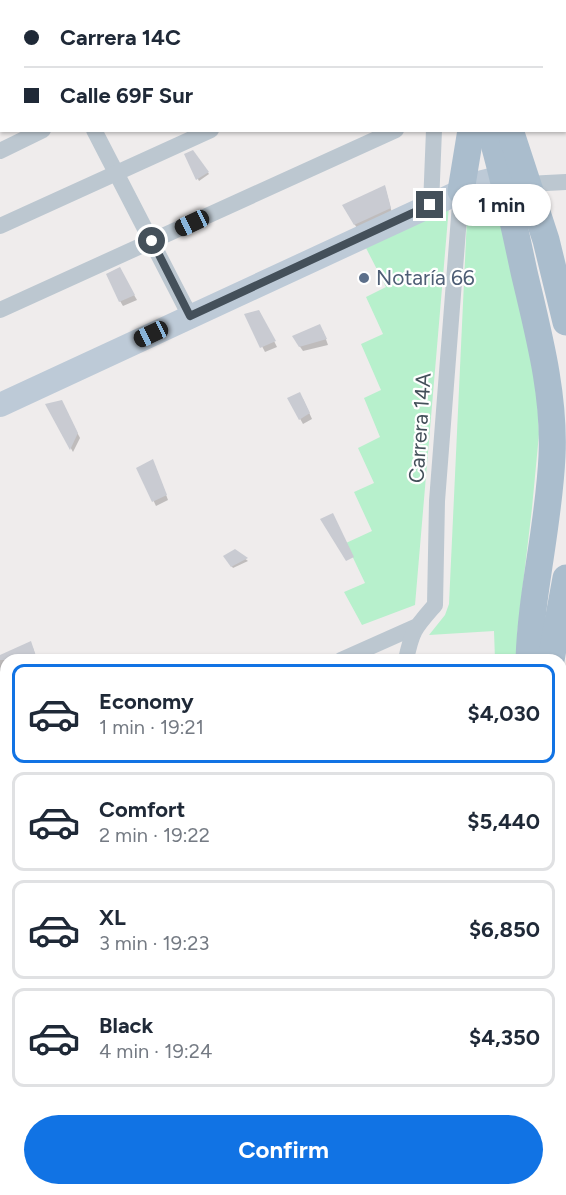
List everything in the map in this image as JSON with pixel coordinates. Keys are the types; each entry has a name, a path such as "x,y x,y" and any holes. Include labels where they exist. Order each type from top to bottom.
{"main road":[{"path":"461,191 471,132"},
{"path":"491,132 546,240 566,322"},
{"path":"510,132 516,183 559,455 530,654"},
{"path":"552,654 566,578"}],"street":[{"path":"0,151 40,132"},
{"path":"95,132 190,316"},
{"path":"0,310 392,132"},
{"path":"430,205 434,132"},
{"path":"0,226 117,173 191,134"},
{"path":"0,405 487,180 516,183 566,182"},
{"name":"Carrera 14A","path":"407,654 415,627 435,605 436,501 461,191"},
{"path":"354,654 415,627"}],"green space":[{"path":"490,192 498,198 536,371 539,434 517,635 517,654 495,654 494,631 429,635 445,615 449,604 468,196"},
{"path":"449,206 415,605 362,625 344,592 365,583 346,543 372,531 354,492 374,483 358,448 380,437 364,398 381,390 361,344 383,334 366,297 386,287 366,248"}],"building":[{"path":"193,150 209,172 196,180 184,154"},
{"path":"385,185 391,208 354,225 342,205"},
{"path":"120,267 135,295 119,302 106,274"},
{"path":"259,310 276,341 260,348 244,314"},
{"path":"320,324 327,339 299,347 292,336"},
{"path":"300,392 310,413 299,420 287,398"},
{"path":"62,400 78,433 70,450 45,404"},
{"path":"153,459 167,495 152,502 136,468"},
{"path":"333,513 354,557 346,561 320,519"},
{"path":"235,549 248,558 231,567 223,556"},
{"path":"31,641 35,654 2,654"}],"place":[{"name":"Notaría 66","path":"364,278"}],"route":[{"path":"152,241 190,316 430,205"}]}
